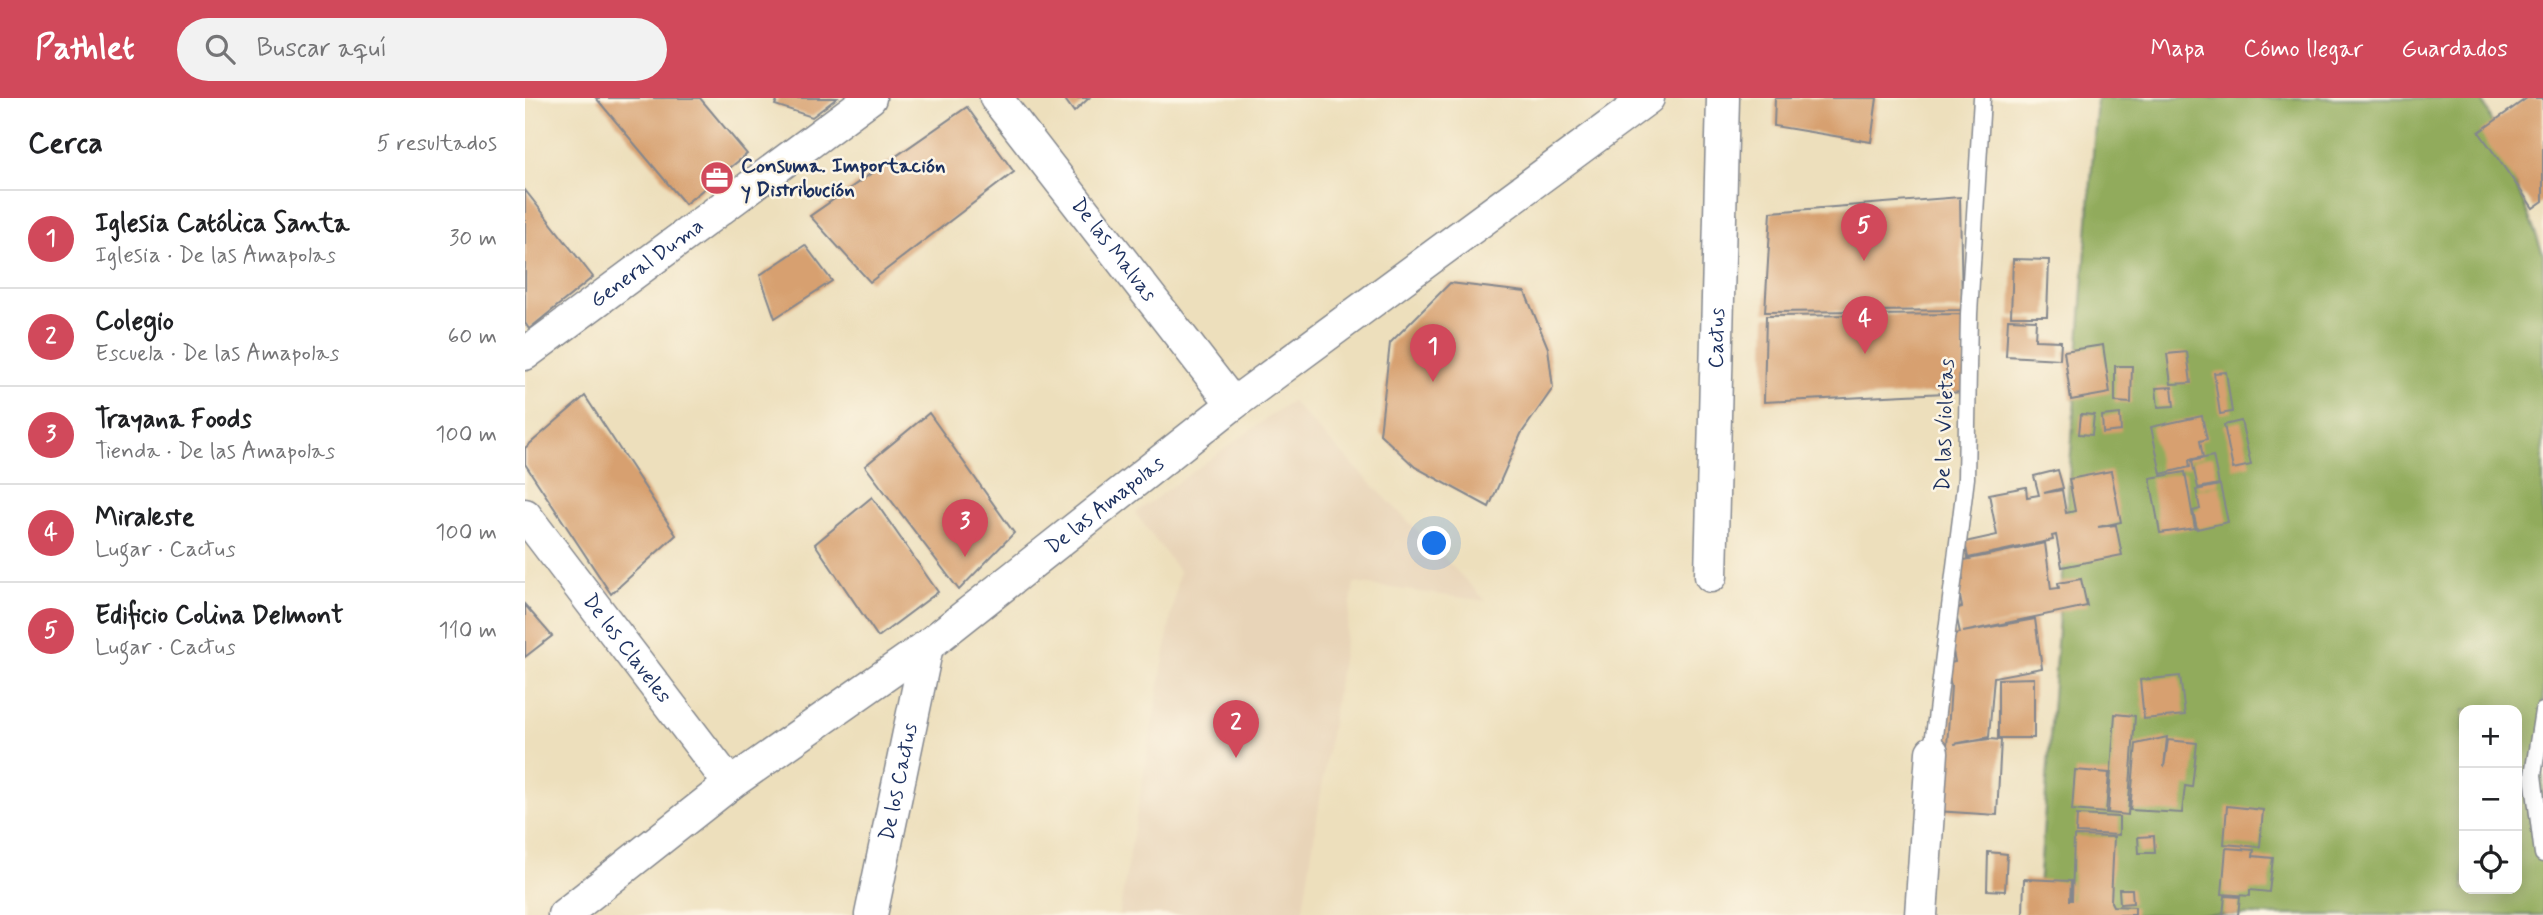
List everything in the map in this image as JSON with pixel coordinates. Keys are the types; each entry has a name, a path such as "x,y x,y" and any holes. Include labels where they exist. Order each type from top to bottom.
{"street":[{"name":"General Duma","path":"525,354 870,98"},
{"name":"De las Malvas","path":"996,98 1233,404"},
{"name":"De las Amapolas","path":"564,915 730,784 927,646 1233,404 1648,98"},
{"name":"Cactus","path":"1711,576 1723,98"},
{"name":"De los Claveles","path":"525,515 730,784"},
{"name":"De los Cactus","path":"871,915 927,646"},
{"path":"1921,915 1932,752"}],"lane":[{"name":"De las Violetas","path":"1932,752 1966,478 1969,314 1982,98"},
{"path":"2543,711 2533,775 2543,854"}],"shaded area":[{"path":"1291,401 1486,601 1354,583 1302,915 1119,915 1179,571 1135,513"}],"green space":[{"path":"2097,98 2482,98 2543,253 2543,915 2037,915"}],"building":[{"path":"596,98 700,98 747,154 685,204"},
{"path":"778,98 837,98 812,117 775,105"},
{"path":"1064,98 1089,98 1074,112"},
{"path":"1775,98 1877,98 1871,142 1774,126"},
{"path":"2527,98 2543,98 2543,201 2533,208 2479,132"},
{"path":"967,107 1014,172 870,282 810,216"},
{"path":"525,190 593,277 529,329 525,323"},
{"path":"1960,197 1962,310 1765,312 1771,212"},
{"path":"805,245 832,281 775,318 760,275"},
{"path":"2013,259 2049,260 2047,316 2011,316"},
{"path":"1450,283 1525,292 1548,348 1553,388 1521,434 1489,507 1415,467 1380,434 1390,343"},
{"path":"1964,314 1965,392 1764,402 1766,316"},
{"path":"2008,319 2036,320 2035,340 2061,341 2060,359 2006,356"},
{"path":"2103,345 2110,393 2071,400 2064,351"},
{"path":"2187,352 2191,383 2171,384 2167,354"},
{"path":"2115,366 2132,366 2131,403 2115,402"},
{"path":"2226,372 2232,412 2220,414 2214,373"},
{"path":"2172,387 2174,406 2158,407 2156,388"},
{"path":"585,396 676,535 611,594 525,464 525,448"},
{"path":"929,413 1014,533 959,590 865,466"},
{"path":"2081,414 2094,415 2092,435 2079,434"},
{"path":"2120,414 2121,431 2103,433 2102,416"},
{"path":"2202,416 2207,439 2200,441 2203,457 2189,460 2190,467 2161,474 2151,427"},
{"path":"2241,421 2251,465 2233,469 2224,425"},
{"path":"2213,456 2219,484 2198,488 2192,461"},
{"path":"2058,470 2063,488 2044,493 2062,490 2066,513 2075,511 2069,479 2111,471 2121,522 2098,527 2116,525 2122,555 2062,567 2056,535 2052,536 2053,540 1968,558 1965,542 1997,535 1989,494 2026,487 2027,497 2039,495 2034,476"},
{"path":"2185,472 2195,528 2160,533 2150,478"},
{"path":"2220,485 2228,522 2197,529 2193,511 2200,509 2196,490"},
{"path":"872,497 938,592 878,637 815,544"},
{"path":"2045,543 2051,589 2059,588 2058,583 2081,579 2087,606 1963,632 2035,619 2042,668 1994,677 1989,737 1954,744 2001,740 1997,815 1936,811 1940,747 1947,746 1951,686 1946,664 1955,662 1950,635 1960,633 1955,609 1962,607 1957,581 1963,580 1960,561"},
{"path":"525,605 552,636 525,657"},
{"path":"2180,676 2185,715 2144,719 2140,680"},
{"path":"2034,678 2034,738 1998,738 1998,679"},
{"path":"2115,714 2135,716 2128,815 2108,813"},
{"path":"2167,737 2164,767 2168,740 2197,743 2192,787 2185,786 2182,813 2130,810 2136,744"},
{"path":"2075,770 2109,773 2106,813 2072,810"},
{"path":"2227,806 2263,810 2260,847 2224,844"},
{"path":"2077,815 2119,817 2119,835 2076,833"},
{"path":"2074,836 2114,837 2111,902 2113,906 2135,907 2135,915 2023,915 2024,879 2071,881 2072,900"},
{"path":"2154,836 2155,853 2139,853 2138,837"},
{"path":"2226,848 2254,850 2253,856 2273,858 2269,892 2250,890 2250,896 2222,894"},
{"path":"1988,852 2007,854 2005,891 1987,890"},
{"path":"2119,889 2132,889 2133,903 2120,904"},
{"path":"2225,896 2240,897 2238,915 2223,915"}],"place":[{"name":"Consuma. Importación y Distribución","path":"717,178"},
{"name":"Edificio Colina Delmont","path":"1864,261"},
{"name":"Miraleste","path":"1865,354"},
{"name":"Iglesia Católica Santa","path":"1433,382"},
{"name":"Trayana Foods","path":"965,557"},
{"name":"Colegio","path":"1236,758"}]}
